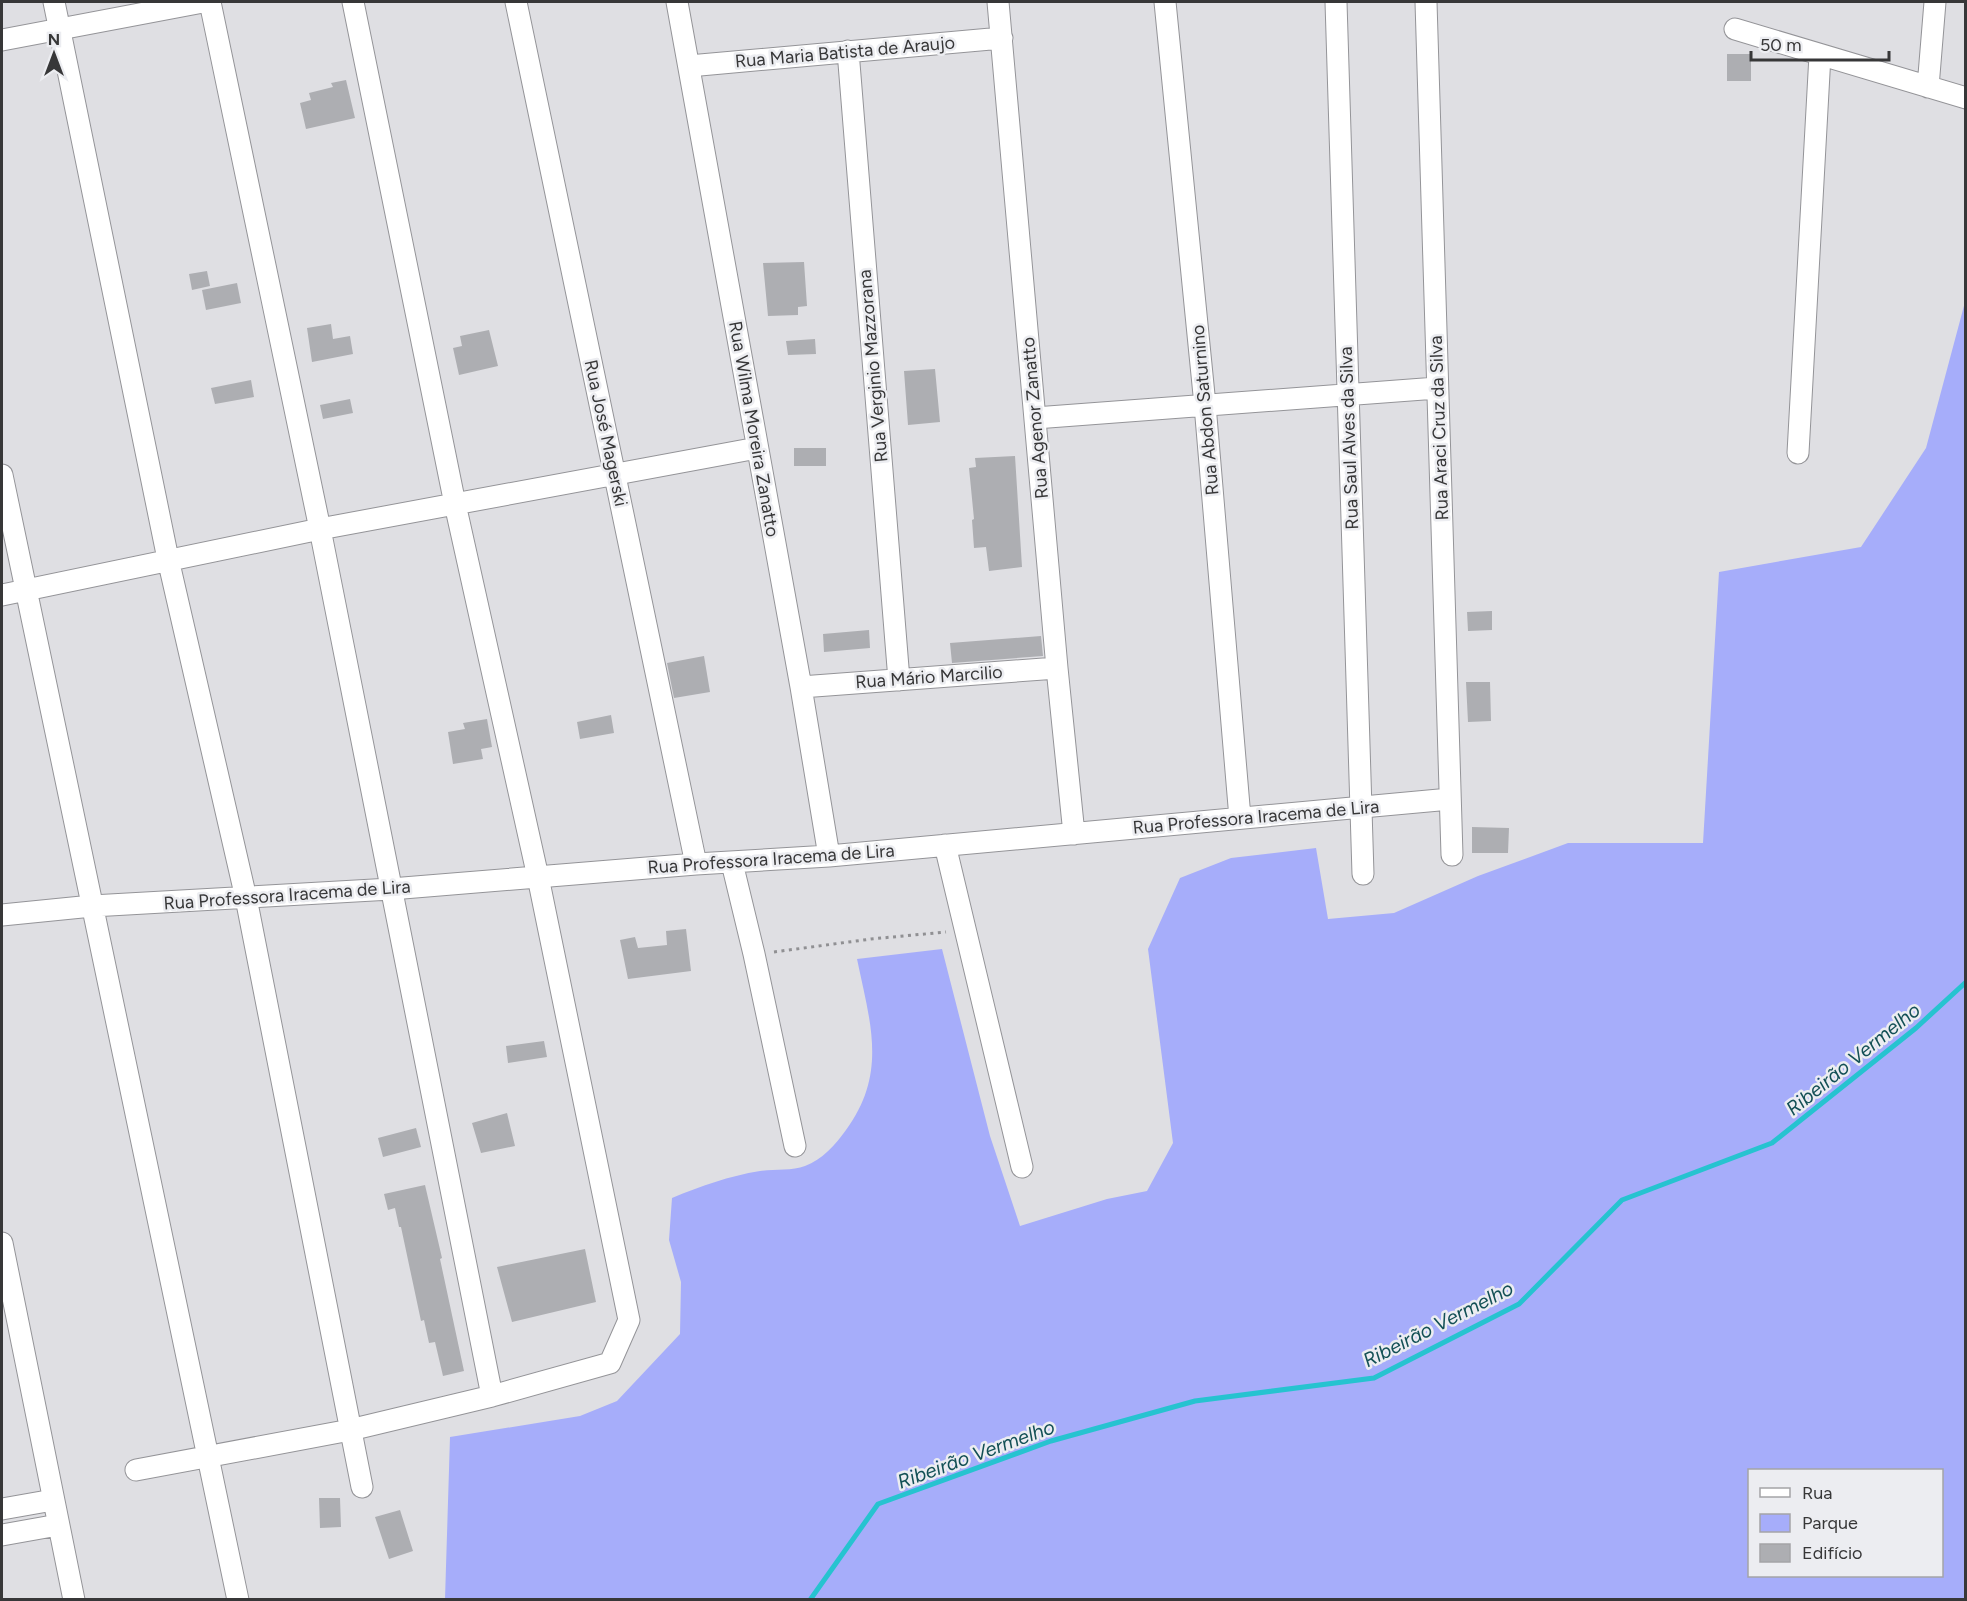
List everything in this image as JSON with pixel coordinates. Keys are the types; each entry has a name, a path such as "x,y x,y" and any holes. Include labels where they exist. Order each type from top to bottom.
{"street":[{"path":"54,2 168,559 246,898 362,1487"},
{"path":"2,40 203,2"},
{"path":"210,2 320,529 492,1396"},
{"path":"136,1470 350,1430 492,1396 610,1363 629,1320 538,877 455,504 353,2"},
{"name":"Rua José Magerski","path":"516,2 696,864"},
{"name":"Rua Wilma Moreira Zanatto","path":"677,2 801,687 829,856"},
{"name":"Rua Agenor Zanatto","path":"998,2 1057,668 1074,834"},
{"name":"Rua Abdon Saturnino","path":"1166,2 1205,405 1240,818"},
{"name":"Rua Saul Alves da Silva","path":"1336,2 1363,874"},
{"name":"Rua Araci Cruz da Silva","path":"1426,2 1452,855"},
{"path":"1928,87 1935,2"},
{"path":"1735,29 1965,98"},
{"name":"Rua Maria Batista de Araujo","path":"688,66 1002,38"},
{"name":"Rua Verginio Mazzorana","path":"848,51 899,680"},
{"path":"1798,453 1820,55"},
{"path":"1035,418 1437,388"},
{"path":"2,595 320,529 757,448"},
{"path":"2,475 238,1599"},
{"name":"Rua Mário Marcilio","path":"801,687 1057,668"},
{"name":"Rua Professora Iracema de Lira","path":"2,915 92,906 391,889 696,864 829,856 1450,799"},
{"path":"945,846 1022,1167"},
{"path":"732,863 795,1146"},
{"path":"2,1243 74,1599"},
{"path":"2,1509 53,1500"},
{"path":"2,1535 58,1525"}],"path":[{"path":"754,954 965,930"}],"green space":[{"path":"1965,302 1965,1599 445,1599 450,1437 580,1416 617,1401 680,1334 681,1282 669,1240 672,1198 737,1176 805,1166 823,1156 838,1141 859,1109 867,1088 872,1047 867,1004 857,959 942,949 990,1136 1020,1226 1107,1199 1147,1191 1173,1143 1148,949 1180,878 1231,858 1316,848 1328,919 1394,913 1478,876 1568,843 1703,843 1719,572 1861,547 1926,448"}],"building":[{"path":"1727,54 1751,54 1751,81 1727,81"},
{"path":"346,80 355,118 306,129 300,103 311,100 309,93 333,87 331,83"},
{"path":"804,262 807,306 798,307 798,315 768,316 763,263"},
{"path":"207,271 210,286 192,290 189,274"},
{"path":"237,283 241,303 206,310 202,290"},
{"path":"331,324 333,339 350,336 353,354 312,362 307,328"},
{"path":"489,330 498,366 459,375 453,348 462,346 460,336"},
{"path":"815,339 816,354 788,355 786,341"},
{"path":"935,369 940,422 908,425 904,371"},
{"path":"251,380 254,397 215,404 211,388"},
{"path":"350,399 353,413 323,419 320,405"},
{"path":"794,448 826,448 826,466 794,466"},
{"path":"1015,456 1022,567 989,571 986,547 974,548 972,520 974,519 969,468 976,467 975,458"},
{"path":"1492,611 1492,630 1468,631 1467,612"},
{"path":"869,630 870,648 824,652 823,634"},
{"path":"1041,636 1043,656 952,663 950,643"},
{"path":"704,656 710,692 674,698 667,663"},
{"path":"1466,682 1490,682 1491,721 1468,722"},
{"path":"611,715 614,733 580,739 577,722"},
{"path":"487,719 492,747 481,749 483,759 453,764 448,732 465,729 463,723"},
{"path":"1472,827 1509,828 1508,853 1472,853"},
{"path":"686,929 691,971 628,979 620,940 635,937 638,948 667,945 666,931"},
{"path":"544,1041 547,1057 508,1063 506,1046"},
{"path":"507,1113 515,1146 481,1153 472,1123"},
{"path":"416,1128 421,1147 383,1157 378,1138"},
{"path":"425,1185 464,1371 443,1376 435,1342 429,1343 424,1320 421,1321 395,1208 388,1210 384,1194"},
{"path":"585,1249 596,1302 512,1322 497,1267"},
{"path":"319,1498 340,1498 341,1527 320,1528"},
{"path":"400,1510 413,1551 389,1559 375,1517"}],"waterway":[{"name":"Ribeirão Vermelho","path":"810,1600 878,1504 1051,1441 1195,1401 1374,1378 1519,1304 1622,1200 1772,1143 1916,1028 1966,982"}]}
